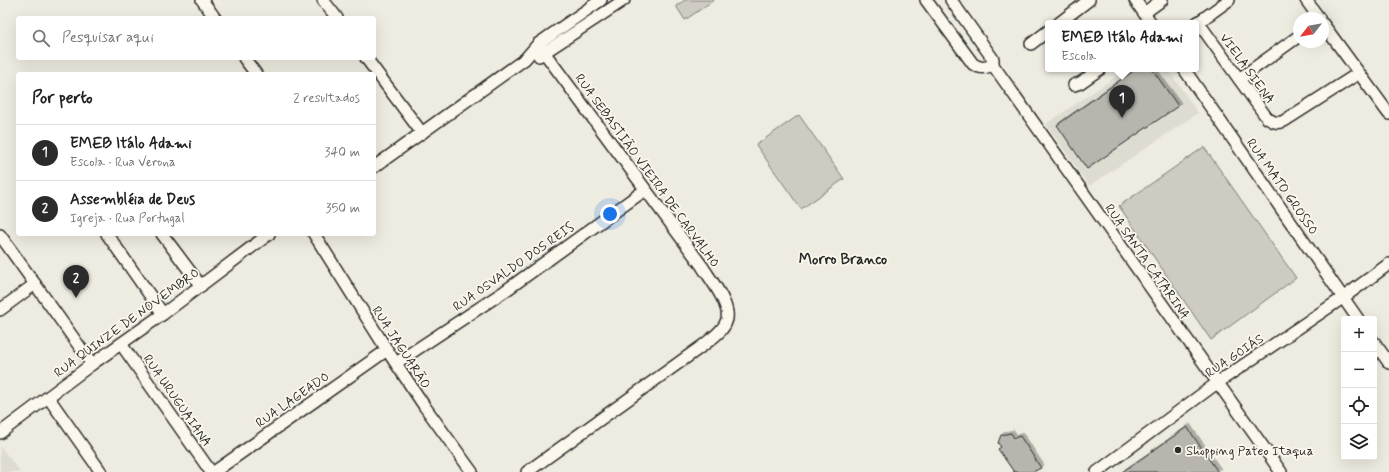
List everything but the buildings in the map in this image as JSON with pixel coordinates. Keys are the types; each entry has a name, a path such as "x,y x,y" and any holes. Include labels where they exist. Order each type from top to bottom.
{"street":[{"path":"202,0 214,16"},
{"path":"323,0 335,16"},
{"path":"542,48 601,0"},
{"path":"376,166 525,59 624,0"},
{"path":"926,0 973,64 979,68 984,68 993,64"},
{"name":"RUA SANTA CATARINA","path":"951,0 988,52 993,64 1281,472"},
{"path":"1063,20 1089,0"},
{"path":"1135,0 1149,20"},
{"path":"1144,13 1162,0"},
{"path":"1199,22 1229,0"},
{"path":"1306,0 1315,12"},
{"name":"VIELA SIENA","path":"1199,26 1267,118 1274,122 1280,123 1298,113 1359,73"},
{"path":"1329,32 1389,114"},
{"path":"1031,44 1045,33"},
{"path":"1239,79 1293,40"},
{"name":"RUA SEBASTIÃO VIEIRA DE CARVALHO","path":"527,472 705,344 724,327 728,317 728,313 720,294 702,266 542,48"},
{"path":"246,60 254,72"},
{"path":"367,60 422,133"},
{"path":"1074,85 1095,72"},
{"name":"RUA MATO GROSSO","path":"1186,72 1356,316"},
{"name":"RUA OSVALDO DOS REIS","path":"396,363 505,291 645,190"},
{"path":"0,235 92,364"},
{"path":"108,236 163,314"},
{"path":"164,236 201,286"},
{"name":"RUA QUINZE DE NOVEMBRO","path":"0,433 92,364 201,286 266,236"},
{"name":"RUA JAGUARÃO","path":"315,236 386,350 472,472"},
{"name":"RUA GOIÁS","path":"1097,472 1217,383 1344,297 1389,264"},
{"path":"0,310 35,284"},
{"name":"RUA URUGUAIANA","path":"121,344 213,472"},
{"path":"1377,346 1389,363"},
{"name":"RUA LAGEADO","path":"213,472 386,350"},
{"path":"48,397 101,472"}],"shaded area":[{"path":"685,0 714,0 685,20 676,6"},
{"path":"1123,72 1170,72 1198,113 1089,186 1046,124"},
{"path":"799,115 844,179 801,209 756,145"},
{"path":"1204,147 1296,278 1211,340 1119,206"},
{"path":"1,447 20,472 0,472"}],"place":[{"name":"EMEB Itálo Adami","path":"1122,118"},
{"name":"Assembléia de Deus","path":"76,298"},
{"name":"Shopping Pateo Itaqua","path":"1178,450"}],"district":[{"name":"Morro Branco","path":"843,259"}]}
